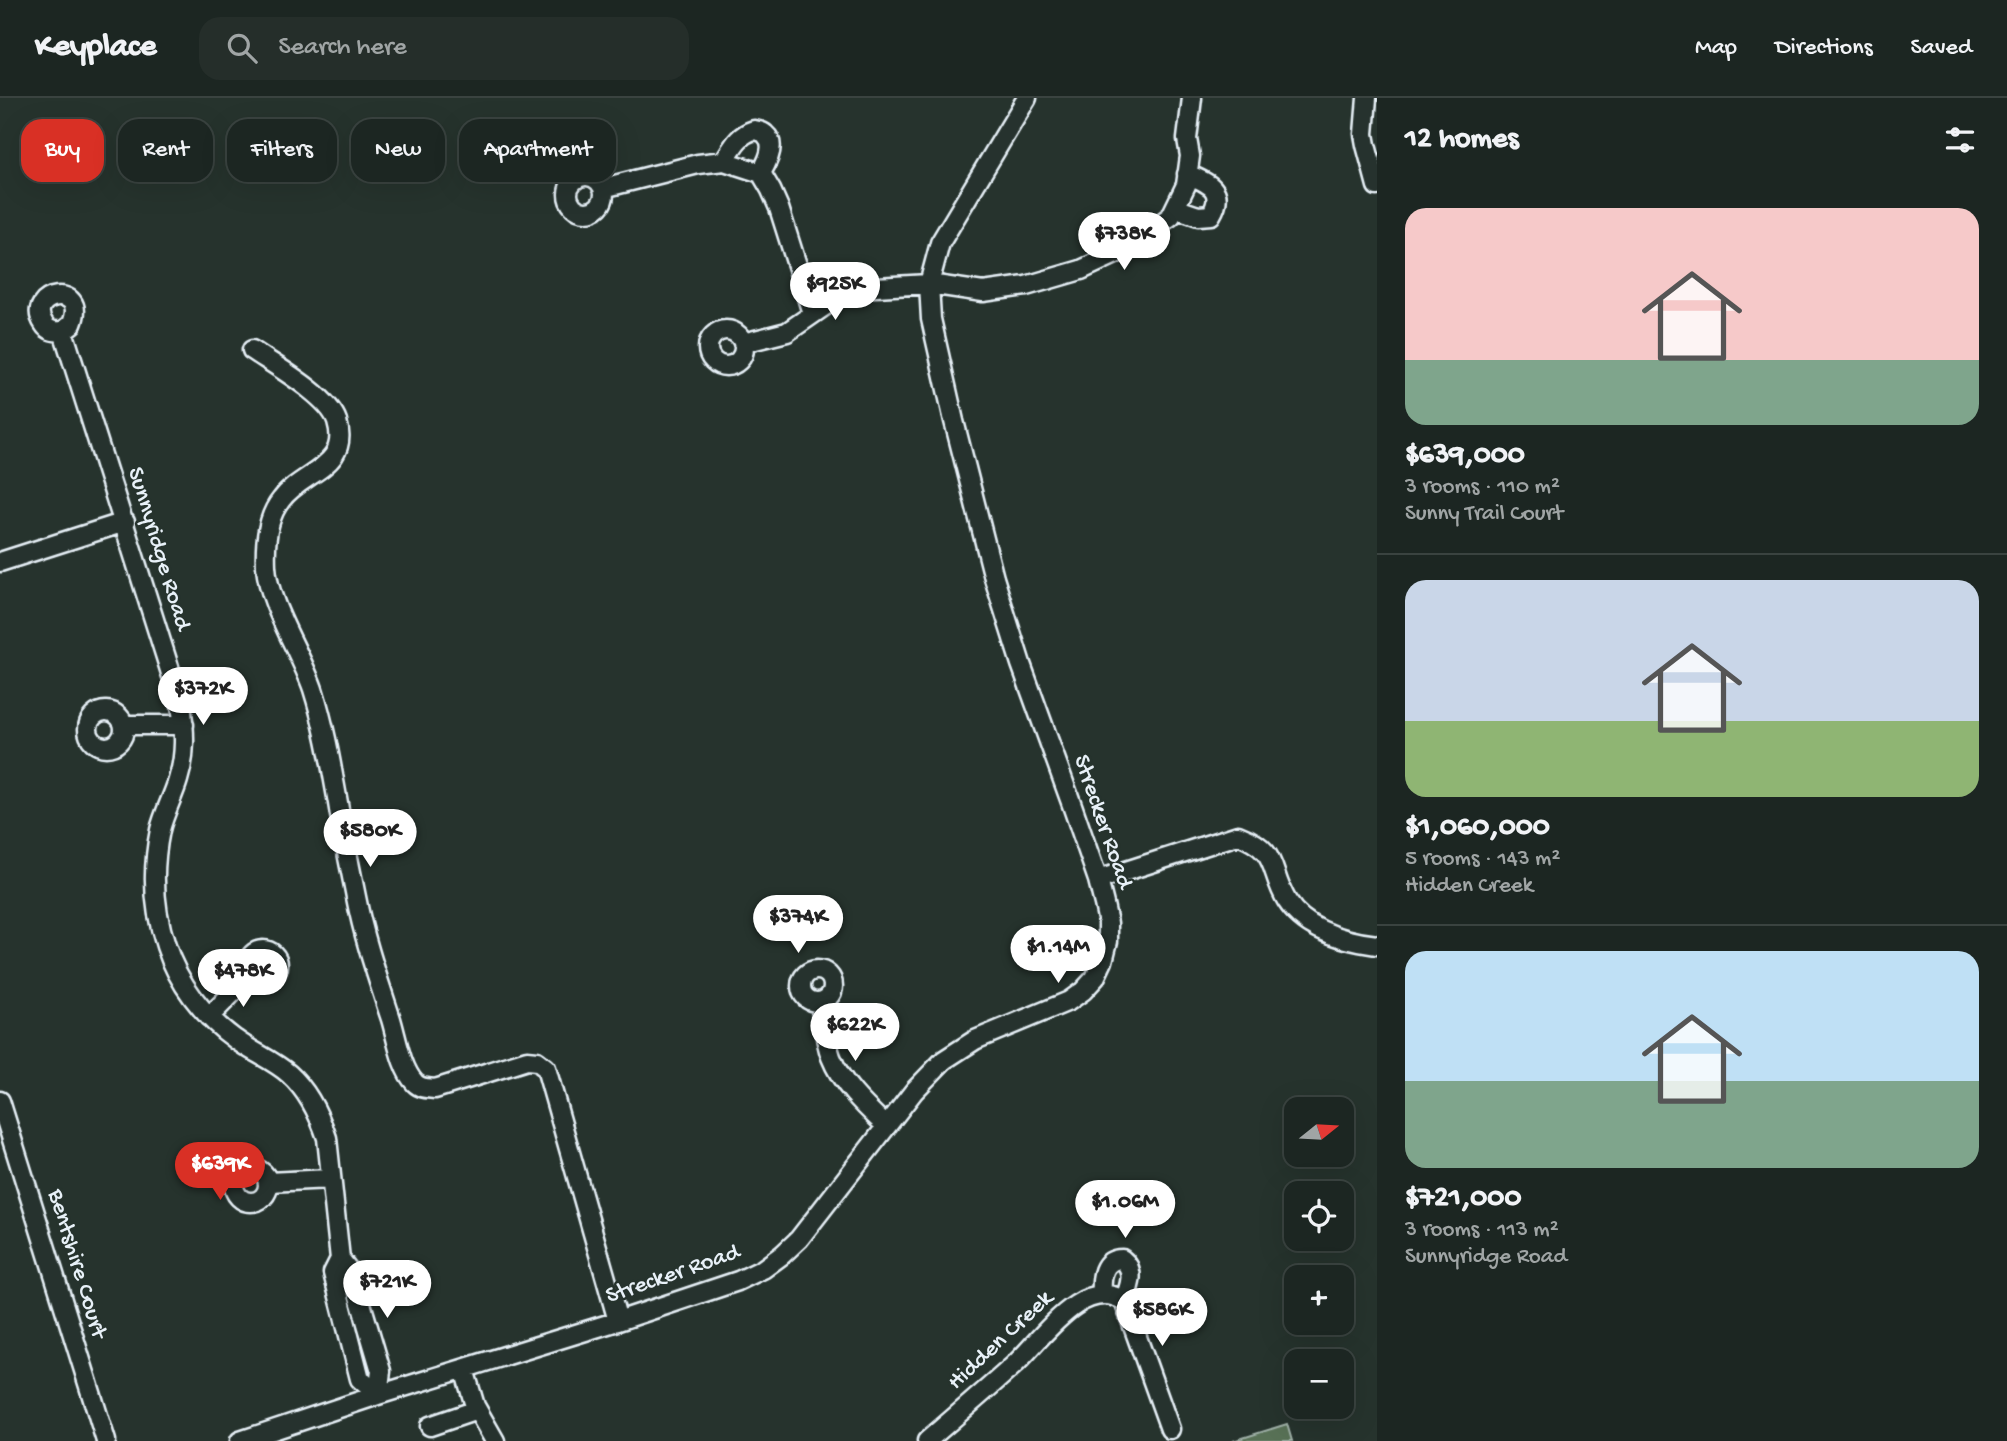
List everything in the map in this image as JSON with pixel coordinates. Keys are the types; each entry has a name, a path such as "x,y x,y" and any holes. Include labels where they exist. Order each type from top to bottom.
{"street":[{"name":"Strecker Road","path":"240,1441 271,1436 378,1395 618,1321 738,1281 763,1269 799,1239 914,1091 944,1060 975,1040 1069,1001 1095,978 1108,941 1108,923 1098,880 1021,664 995,578 954,421 931,319 929,284 940,243 1027,98"},
{"path":"743,343 787,332 842,294 858,288 929,284 983,292 1026,286 1081,270 1124,250 1171,216 1186,185 1190,156 1187,139 1192,98"},
{"path":"1367,98 1364,134 1377,186"},
{"path":"724,160 744,134 754,130 765,134 770,141 770,156 761,173"},
{"path":"603,188 724,160 761,173 779,208 812,313"},
{"path":"1175,208 1198,216 1211,215 1217,205 1217,195 1212,186 1187,174"},
{"name":"Sunnyridge Road","path":"63,331 181,705 184,725 183,758 161,827 156,854 155,901 159,924 184,985 209,1017 234,1039 288,1073 300,1086 321,1119 327,1138 340,1259 353,1276 381,1371 378,1395"},
{"path":"253,350 329,405 337,420 340,438 335,454 322,468 281,498 273,513 267,537 266,568 277,608 313,688 323,725 362,926 404,1062 416,1083 422,1088 435,1089 527,1060 546,1068 618,1321"},
{"path":"0,562 125,522"},
{"path":"125,726 184,725"},
{"path":"1098,880 1238,835 1266,852 1294,911 1325,932 1349,941 1377,944"},
{"path":"209,1017 251,974"},
{"path":"820,1003 831,1055 839,1074 852,1092 886,1126"},
{"name":"Bentshire Court","path":"0,1101 106,1441"},
{"path":"268,1182 331,1179"},
{"name":"Hidden Creek","path":"927,1441 1016,1363 1045,1330 1077,1304 1114,1297 1170,1429"},
{"path":"464,1369 477,1410 495,1441"},
{"path":"430,1426 477,1410"}],"green space":[{"path":"1287,1424 1292,1441 1233,1441"}]}
